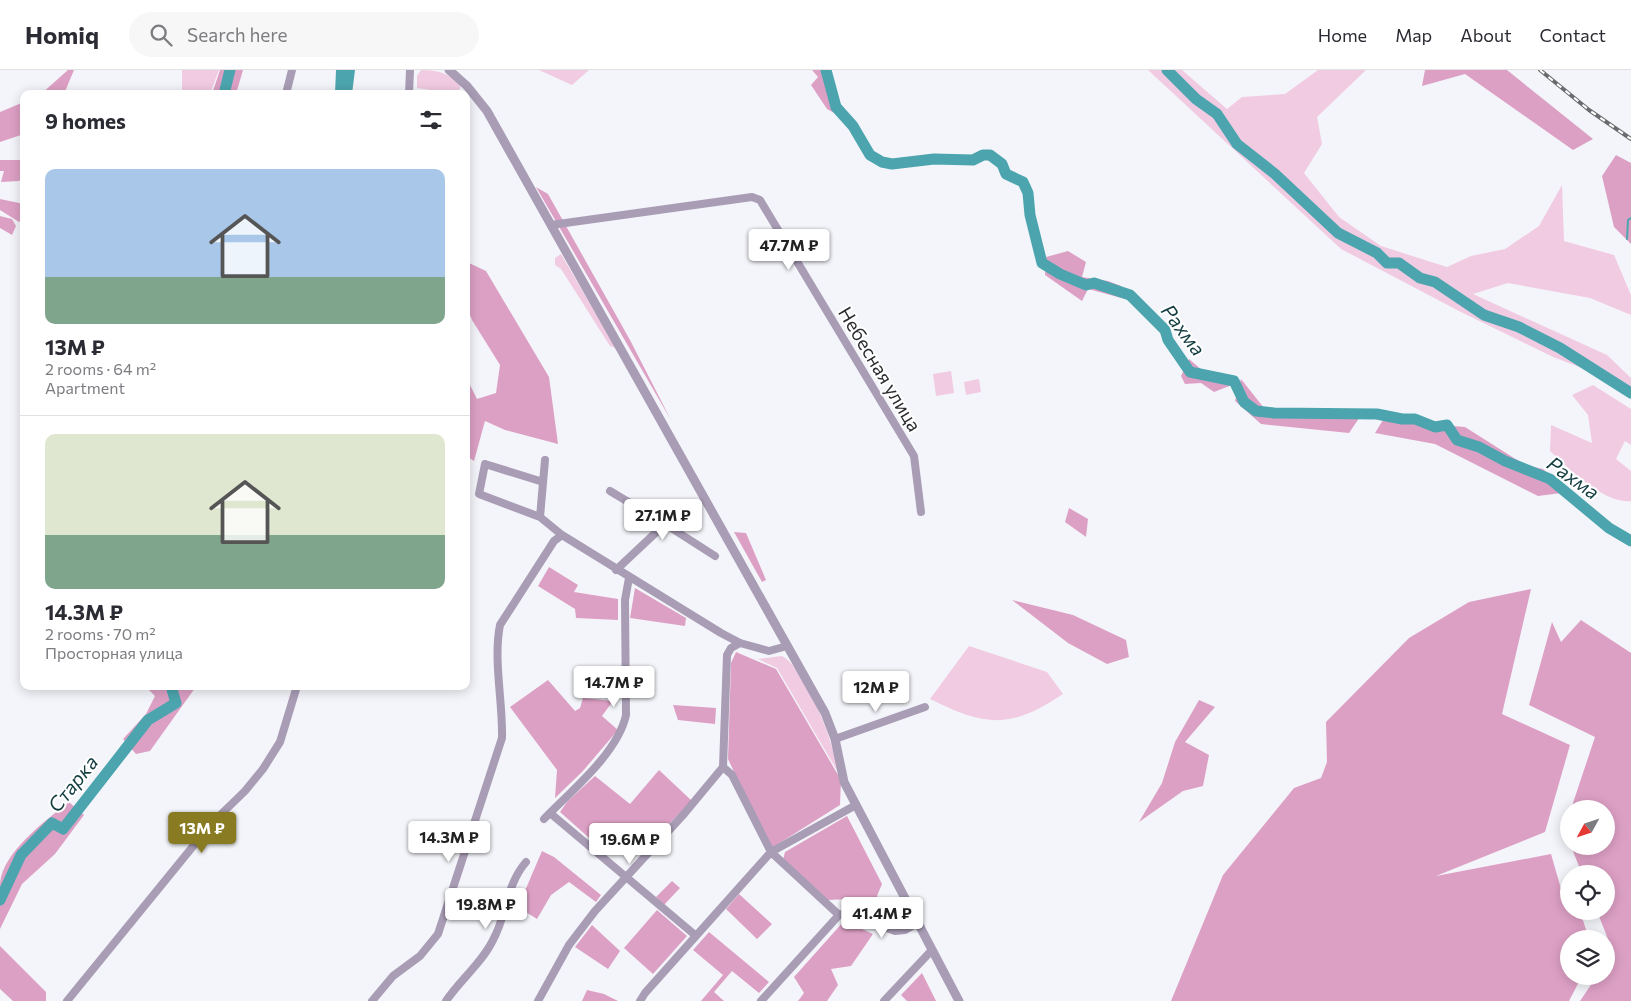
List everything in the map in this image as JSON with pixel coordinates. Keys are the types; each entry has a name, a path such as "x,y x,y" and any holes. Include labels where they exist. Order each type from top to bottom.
{"street":[{"path":"287,90 292,70"},
{"path":"448,70 467,86 487,111 825,713 835,739 840,769 856,804 959,1001"},
{"path":"409,90 411,71"},
{"name":"Небесная улица","path":"551,224 752,197 760,200 914,456 920,512"},
{"path":"540,517 545,460"},
{"path":"543,482 485,464 479,494 540,517 562,535 616,570 740,643 769,651 787,646"},
{"path":"610,491 715,556"},
{"path":"616,570 665,524"},
{"path":"372,1001 393,976 420,956 438,934 502,738 503,709 497,640 500,625 554,541 562,535"},
{"path":"629,578 625,600 626,716 623,727 595,766 547,816 625,876 695,935"},
{"path":"538,1001 569,945 625,876 684,814 723,767 727,655 731,648 740,643"},
{"path":"67,1001 212,823 245,791 263,769 280,742 296,690"},
{"path":"835,739 925,707"},
{"path":"723,767 732,775 771,852 839,915"},
{"path":"640,1001 695,935 771,852 856,804"},
{"path":"446,1001 494,939 513,883 526,862"},
{"path":"761,1001 839,915 845,913 895,931 905,930 917,923"},
{"path":"884,1001 932,950"}],"shaded area":[{"path":"68,70 74,70 66,90 46,90"},
{"path":"182,70 219,70 212,90 182,90"},
{"path":"220,70 243,70 237,90 213,90"},
{"path":"421,70 438,72 447,75 461,85 459,90 417,88 417,76"},
{"path":"539,70 589,70 572,85"},
{"path":"812,70 827,70 828,88 836,114 827,109 811,85 818,77"},
{"path":"1148,70 1182,70 1227,109 1242,97 1285,94 1318,70 1366,70 1317,117 1322,144 1304,173 1339,217 1381,246 1447,267 1471,256 1505,249 1539,226 1562,185 1564,241 1614,255 1631,295 1631,315 1590,298 1508,283 1473,294 1607,355 1631,378 1631,387 1553,357 1459,311 1341,249"},
{"path":"1425,70 1507,70 1593,139 1573,150 1465,74 1422,86"},
{"path":"20,104 20,135 0,142 0,112"},
{"path":"1616,155 1631,163 1631,244 1614,227 1602,176"},
{"path":"0,160 20,160 19,181 1,182 4,171 0,171"},
{"path":"536,187 548,194 630,340 671,420"},
{"path":"0,199 20,203 20,221 19,222 0,210"},
{"path":"0,216 12,219 16,226 12,235 0,228"},
{"path":"1068,251 1086,262 1082,277 1108,281 1121,286 1129,300 1088,289 1082,301 1045,275 1046,257"},
{"path":"561,254 616,348 610,346 561,269 555,265 555,258"},
{"path":"470,263 486,271 549,377 558,444 505,430 485,421 474,461 470,458 470,385 477,399 496,393 500,365 470,315"},
{"path":"1189,359 1203,371 1225,376 1232,385 1214,392 1201,383 1185,384 1181,376"},
{"path":"951,371 954,393 936,396 933,374"},
{"path":"979,379 981,392 966,395 964,382"},
{"path":"1241,379 1264,408 1364,411 1349,433 1261,424 1235,401"},
{"path":"1593,385 1631,409 1631,445 1625,441 1616,459 1631,471 1631,501 1609,497 1598,491 1576,475 1550,451 1551,425 1592,443 1588,415 1572,395"},
{"path":"1383,420 1465,427 1525,465 1543,469 1569,492 1538,496 1435,444 1375,433"},
{"path":"1069,508 1088,519 1086,537 1065,522"},
{"path":"734,532 746,533 766,580 762,582"},
{"path":"549,567 578,585 574,592 618,599 618,620 576,618 575,609 538,586"},
{"path":"635,588 686,618 685,626 630,618"},
{"path":"1531,589 1502,714 1570,745 1545,832 1436,876 1551,854 1560,885 1560,920 1583,920 1586,930 1560,930 1560,985 1577,985 1569,1001 1171,1001 1223,875 1294,788 1321,778 1327,762 1326,722 1409,638 1469,602"},
{"path":"1012,600 1073,615 1126,640 1129,657 1107,664 1068,643"},
{"path":"1581,620 1631,653 1631,1001 1580,1001 1591,985 1615,985 1615,930 1604,930 1601,920 1615,920 1615,865 1578,865 1575,855 1615,855 1615,800 1574,800 1595,737 1529,705 1552,622 1561,642"},
{"path":"969,646 1047,672 1063,694 1028,713 998,720 967,715 930,699"},
{"path":"736,652 776,669 841,780 840,805 770,849 728,759 731,663"},
{"path":"782,656 794,668 816,705 833,749 839,774 777,668 758,659"},
{"path":"548,680 575,711 580,708 583,698 613,701 602,716 618,730 582,772 555,798 557,770 510,707"},
{"path":"149,690 194,690 150,751 136,754 123,739 146,714 155,696"},
{"path":"1199,700 1215,707 1185,742 1209,755 1203,786 1183,791 1139,822 1162,783 1175,742"},
{"path":"673,705 716,708 715,724 678,720"},
{"path":"659,770 692,801 643,850 618,831 596,844 560,812 567,802 595,776 630,804"},
{"path":"69,802 84,815 55,854 22,884 0,929 0,883 3,871 17,848"},
{"path":"847,816 882,884 877,896 878,909 893,905 907,928 894,930 854,914 851,899 827,900 783,860 785,852"},
{"path":"542,851 554,857 601,895 596,902 569,882 551,895 537,919 518,907"},
{"path":"672,881 680,888 664,905 656,897"},
{"path":"739,894 772,924 757,939 726,909"},
{"path":"657,910 687,936 653,974 624,948"},
{"path":"844,921 873,934 851,966 831,969 838,985 827,1001 798,1001 804,993 794,977"},
{"path":"592,925 620,951 608,969 575,947"},
{"path":"709,932 769,982 759,993 732,971 714,992 724,1001 701,1001 723,975 693,950"},
{"path":"0,946 46,992 46,1001 13,1001 0,989"},
{"path":"922,973 936,1001 907,1001 901,995"},
{"path":"587,990 604,994 618,1001 582,1001"}],"water":[{"path":"336,70 355,70 352,90 335,90"}],"waterway":[{"name":"Старка","path":"225,90 230,70"},
{"name":"Рахма","path":"826,70 836,107 853,126 870,155 882,162 892,164 934,159 973,160 983,155 990,155 1002,164 1006,174 1023,182 1028,193 1030,215 1042,263 1060,274 1086,285 1094,283 1130,295 1165,330 1168,340 1190,372 1234,381 1244,402 1256,411 1274,413 1377,414 1402,419 1415,419 1435,427 1447,425 1457,440 1479,447 1505,461 1550,479 1609,528 1631,541"},
{"path":"1167,70 1196,99 1217,114 1237,144 1275,174 1338,233 1377,253 1387,263 1399,263 1420,278 1435,282 1484,315 1519,327 1560,348 1631,393"},
{"path":"1627,239 1628,220 1631,218"},
{"name":"Старка","path":"0,900 21,855 52,823 63,829 148,720 176,703 172,690"}],"railway":[{"path":"1540,70 1589,110 1631,139"}]}
